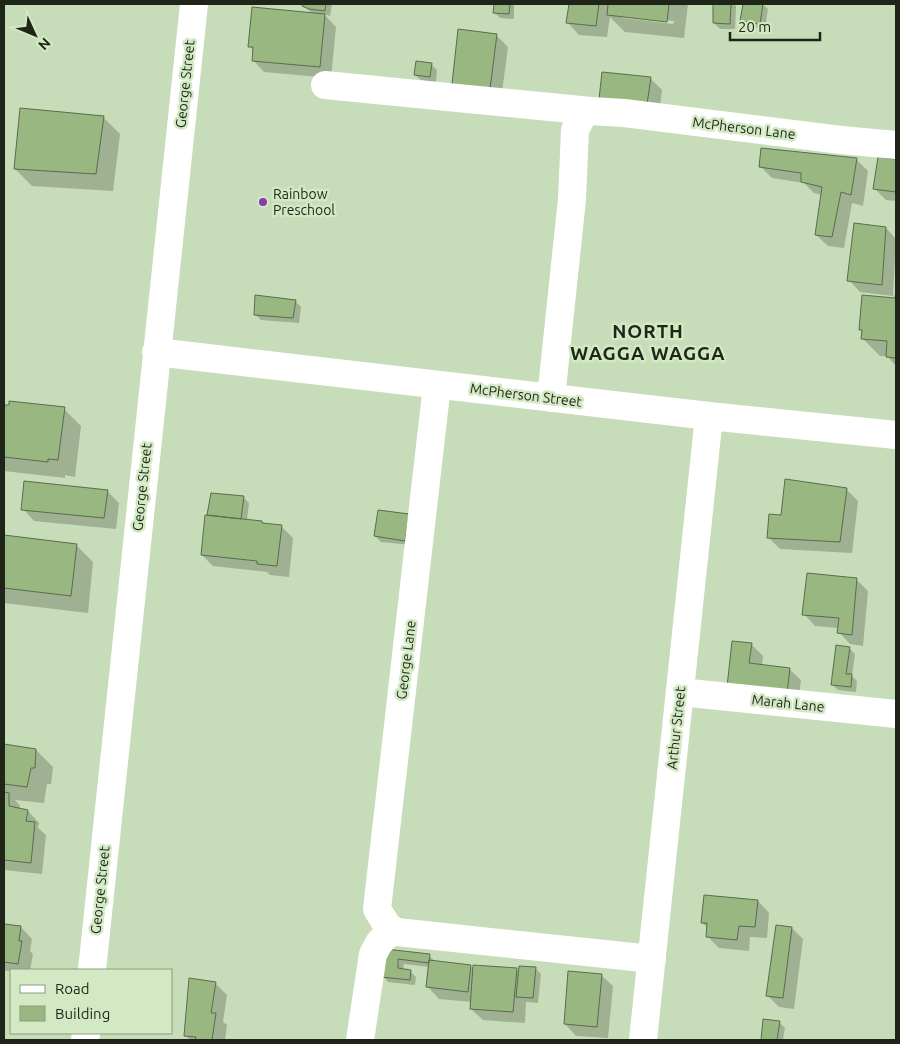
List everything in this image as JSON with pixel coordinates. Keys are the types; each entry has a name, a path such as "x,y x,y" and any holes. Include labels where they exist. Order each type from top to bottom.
{"street":[{"name":"George Street","path":"92,969 194,4"},
{"name":"McPherson Lane","path":"325,85 896,144"},
{"path":"551,398 572,199 575,130 583,115 591,111"},
{"name":"McPherson Street","path":"156,352 709,416 896,435"},
{"name":"George Lane","path":"392,930 382,920 377,909 437,385"},
{"name":"Arthur Street","path":"643,1040 709,416"},
{"name":"Marah Lane","path":"680,692 896,714"},
{"path":"360,1040 373,954 378,943 392,930 411,934 652,959"}],"building":[{"path":"302,4 326,4 325,11 309,9 302,6"},
{"path":"494,4 510,4 509,14 493,13"},
{"path":"569,4 599,4 596,26 566,23"},
{"path":"608,4 669,4 667,22 607,15"},
{"path":"713,4 731,4 730,24 713,23"},
{"path":"743,4 763,4 760,24 740,21"},
{"path":"252,7 325,14 320,67 252,61 253,47 248,47"},
{"path":"458,29 497,34 490,89 452,84"},
{"path":"416,61 432,63 430,77 414,75"},
{"path":"602,72 651,77 647,104 599,99"},
{"path":"20,108 104,116 96,174 14,169"},
{"path":"761,148 857,158 851,195 841,192 832,237 815,235 822,187 801,182 801,173 759,167"},
{"path":"878,157 896,159 896,192 873,189"},
{"path":"854,223 886,227 882,285 847,281"},
{"path":"896,288 896,358 886,357 887,341 861,339 862,330 859,330 862,295 895,298"},
{"path":"255,295 296,300 293,318 254,315"},
{"path":"9,401 65,407 58,460 48,459 48,462 4,457 4,405 9,405"},
{"path":"785,479 847,488 840,542 767,538 769,514 781,515"},
{"path":"24,481 108,490 104,518 21,510"},
{"path":"211,493 244,496 241,519 207,515"},
{"path":"378,510 409,514 405,541 374,536"},
{"path":"205,515 282,525 277,566 257,564 257,561 201,555"},
{"path":"4,535 77,544 71,596 4,588"},
{"path":"807,573 857,578 852,635 837,633 839,618 802,615"},
{"path":"732,641 752,643 749,663 790,668 787,693 727,687"},
{"path":"836,645 850,647 846,674 852,674 851,687 831,685"},
{"path":"4,744 36,749 35,768 31,768 27,787 4,784"},
{"path":"4,792 9,793 9,806 28,810 26,821 35,822 31,863 4,860"},
{"path":"704,895 758,900 755,927 739,926 737,940 706,937 707,923 701,923"},
{"path":"4,924 21,926 19,941 22,941 18,964 4,962"},
{"path":"776,925 792,927 783,998 766,996"},
{"path":"385,949 430,954 429,963 398,959 398,968 411,970 410,980 381,977"},
{"path":"429,960 471,965 468,992 426,987"},
{"path":"473,965 517,968 513,1012 470,1009"},
{"path":"519,966 536,967 533,998 516,997"},
{"path":"568,971 602,974 597,1027 564,1024"},
{"path":"189,978 216,982 211,1013 216,1013 212,1040 195,1040 196,1037 184,1036"},
{"path":"763,1019 780,1021 777,1040 761,1040"}],"place":[{"name":"Rainbow Preschool","path":"263,202"}],"district":[{"name":"NORTH WAGGA WAGGA","path":"648,342"}]}
